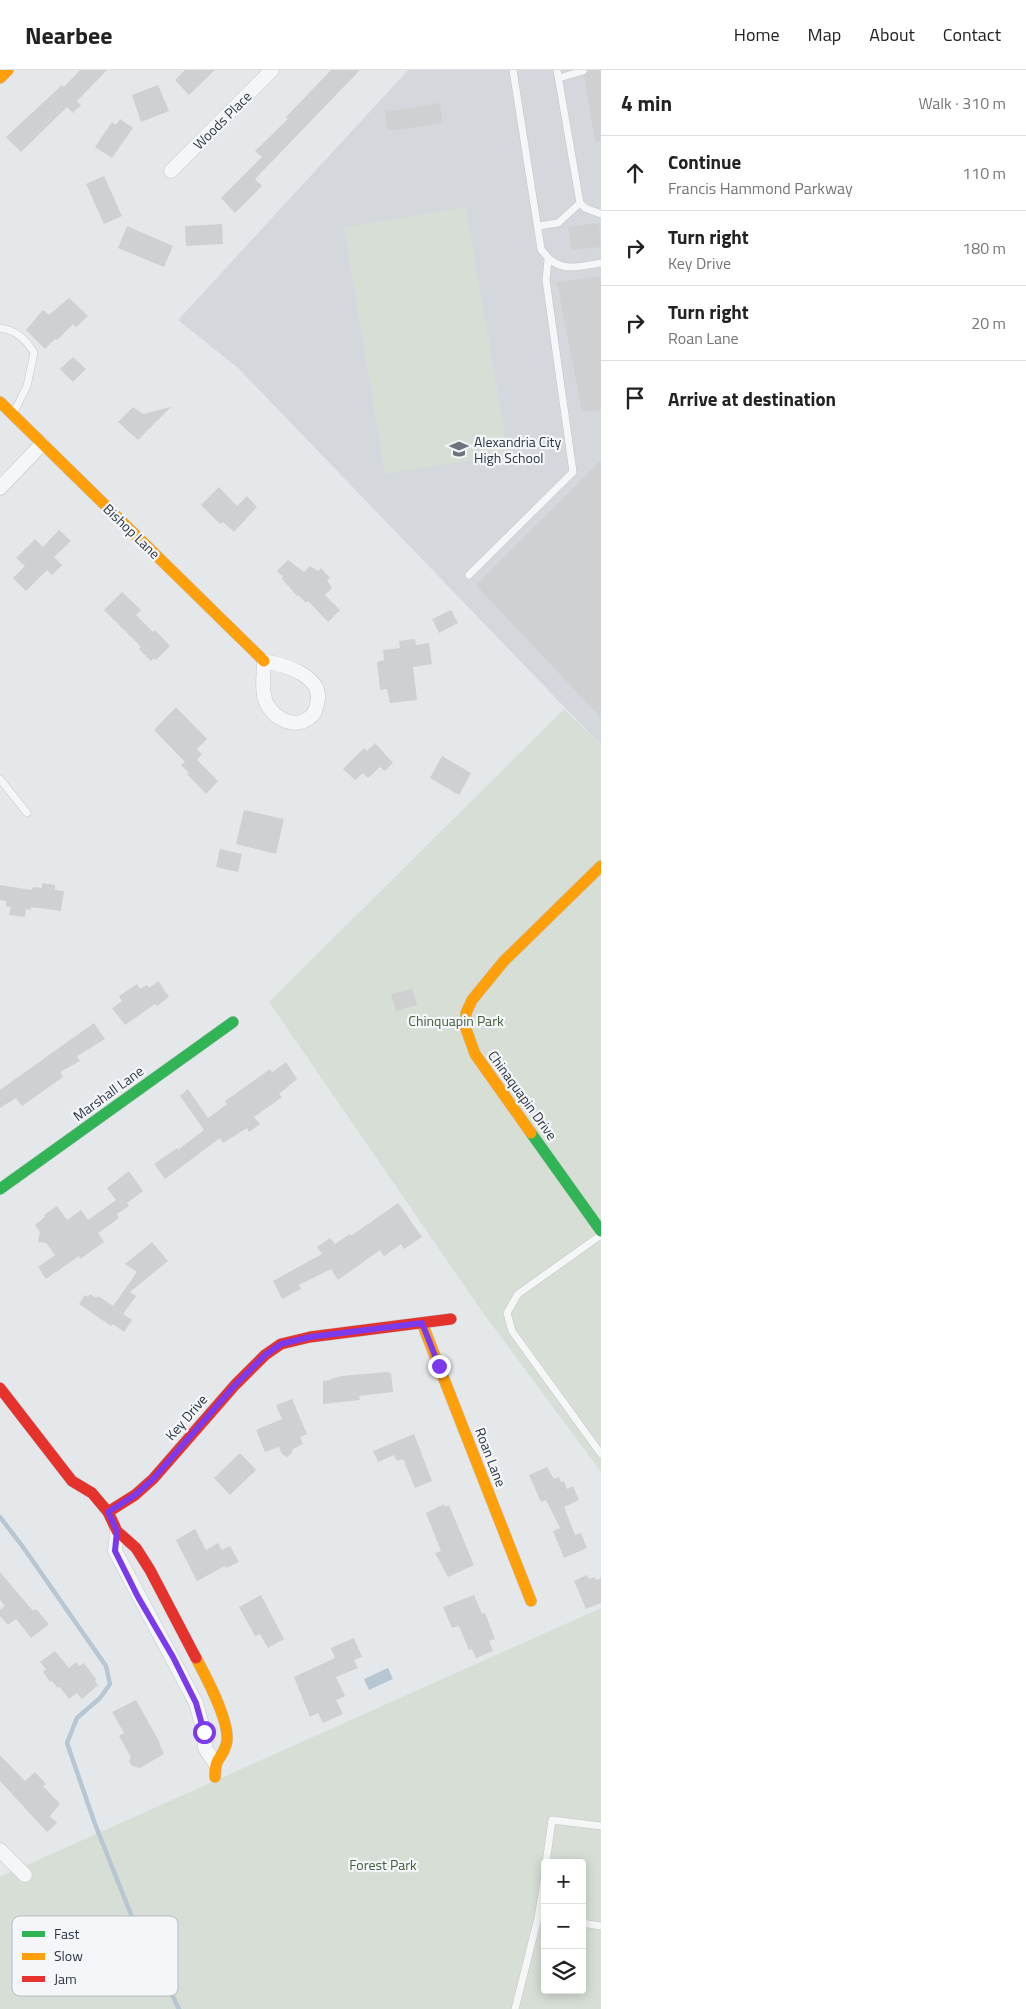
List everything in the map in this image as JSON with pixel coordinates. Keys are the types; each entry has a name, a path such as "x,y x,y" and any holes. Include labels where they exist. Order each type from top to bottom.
{"street":[{"path":"0,78 8,70"},
{"name":"Woods Place","path":"171,171 272,70"},
{"name":"Bishop Lane","path":"0,402 264,661"},
{"path":"0,488 42,444"},
{"path":"264,661 282,664 300,672 313,683 319,697 316,711 309,719 294,723 279,718 272,713 266,704 264,695 264,661"},
{"name":"Chinaquapin Drive","path":"601,866 556,908 486,981 471,1000 466,1014 468,1036 475,1054 601,1231"},
{"name":"Marshall Lane","path":"0,1189 234,1022"},
{"name":"Key Drive","path":"108,1512 135,1495 153,1479 235,1385 265,1355 281,1344 310,1337 451,1319"},
{"name":"Roan Lane","path":"422,1323 531,1601"},
{"path":"0,1388 72,1481 92,1493 108,1512 117,1531 136,1548 150,1570 214,1693 224,1720 227,1744 215,1770"},
{"path":"117,1531 115,1551 196,1703 204,1732 205,1748 215,1770"},
{"path":"0,1850 25,1875"}],"lane":[{"path":"513,70 541,250 548,260 558,266 570,268 601,263"},
{"path":"557,70 580,203 585,208 601,214"},
{"path":"559,78 583,71"},
{"path":"538,226 558,223 580,203"},
{"path":"469,574 574,472 546,280 548,260"},
{"path":"0,328 10,329 27,340 34,352 27,386 13,415"},
{"path":"0,779 28,814"},
{"path":"601,1234 518,1294 507,1312 512,1331 601,1454"},
{"path":"547,1859 552,1820 601,1826"},
{"path":"515,2009 541,1918"},
{"path":"586,1924 601,1926"}],"shaded area":[{"name":"Alexandria City High School","path":"408,70 601,70 601,745 238,368 178,320"}],"green space":[{"path":"466,207 508,454 385,474 344,227"},
{"name":"Chinquapin Park","path":"564,709 601,745 601,1472 481,1310 269,1002"},
{"name":"Forest Park","path":"601,1608 601,2009 0,2009 0,1877"}],"water":[{"path":"388,1668 393,1679 369,1690 364,1679"}],"building":[{"path":"80,70 107,70 77,101 81,105 73,113 67,107 21,152 6,137 62,85 64,87"},
{"path":"185,70 215,70 189,95 175,80"},
{"path":"331,70 360,70 255,179 262,186 235,213 221,198 262,157 255,151 288,119 286,117"},
{"path":"588,70 601,70 601,142 595,142 584,76"},
{"path":"158,85 169,111 141,122 132,95"},
{"path":"440,103 443,123 388,131 385,112"},
{"path":"120,119 133,128 112,158 95,147 112,122 116,125"},
{"path":"104,176 122,216 104,224 86,184"},
{"path":"599,223 601,247 571,250 568,227"},
{"path":"222,224 223,244 186,246 185,226"},
{"path":"127,226 173,246 164,267 118,248"},
{"path":"601,276 601,410 582,412 557,282"},
{"path":"69,298 88,316 76,327 73,324 45,349 26,330 43,310 49,315"},
{"path":"73,357 86,369 73,382 60,369"},
{"path":"133,407 143,414 171,407 138,440 118,422"},
{"path":"601,460 601,718 476,585"},
{"path":"219,487 237,506 247,496 257,507 234,532 223,522 220,524 201,505"},
{"path":"59,530 71,541 54,557 62,565 52,575 47,570 26,591 13,578 25,566 16,558 35,539 43,547"},
{"path":"288,560 304,572 310,566 318,571 321,568 330,578 327,580 332,588 325,595 340,610 328,622 308,601 306,603 297,596 282,579 283,577 277,571"},
{"path":"122,592 141,610 136,615 153,632 155,630 170,646 156,660 154,658 151,661 139,649 141,647 104,610"},
{"path":"451,610 458,623 439,633 432,619"},
{"path":"415,639 416,645 429,643 432,664 413,667 417,700 390,703 387,689 380,690 377,662 384,660 383,650 400,648 399,641"},
{"path":"176,707 207,739 197,749 202,754 197,760 218,781 206,794 181,765 185,762 154,730"},
{"path":"375,743 393,763 385,771 380,767 368,778 363,773 355,780 343,769 364,748 367,751"},
{"path":"442,756 471,773 459,795 430,778"},
{"path":"244,810 284,819 276,854 236,844"},
{"path":"220,849 242,854 238,872 216,867"},
{"path":"42,883 55,885 55,890 64,891 61,911 31,907 31,910 26,909 25,917 9,915 11,907 6,906 6,901 0,900 0,885 32,890 33,887 42,888"},
{"path":"158,981 169,997 157,1006 155,1004 125,1025 112,1008 122,1001 119,996 137,984 140,989 147,985 149,988"},
{"path":"412,989 417,1005 396,1011 391,994"},
{"path":"94,1023 105,1039 77,1056 80,1061 60,1072 63,1077 22,1106 16,1098 0,1108 0,1090"},
{"path":"286,1062 297,1079 279,1094 282,1097 254,1117 260,1124 249,1132 247,1128 223,1143 220,1138 165,1179 154,1164 177,1148 178,1150 204,1130 180,1096 188,1089 208,1118 227,1104 225,1101 270,1069 272,1072"},
{"path":"129,1171 143,1191 127,1203 129,1206 117,1214 119,1218 98,1233 104,1242 80,1259 79,1256 46,1279 38,1267 55,1255 46,1243 38,1242 40,1232 35,1225 45,1217 44,1215 57,1206 67,1220 81,1210 88,1220 116,1200 107,1188"},
{"path":"398,1203 422,1237 404,1249 401,1244 384,1256 380,1250 338,1280 331,1269 299,1285 301,1289 282,1299 273,1281 322,1254 317,1247 330,1238 335,1244 350,1234 351,1236"},
{"path":"152,1242 168,1261 130,1292 136,1296 123,1314 132,1320 124,1332 113,1324 111,1326 79,1304 85,1295 88,1297 90,1294 97,1298 98,1296 113,1306 137,1272 125,1264"},
{"path":"391,1373 393,1392 359,1396 360,1400 323,1404 323,1381 342,1376"},
{"path":"292,1399 307,1434 300,1437 303,1444 293,1449 292,1453 287,1457 282,1454 279,1447 265,1452 256,1430 282,1419 276,1405"},
{"path":"414,1434 432,1481 415,1488 403,1459 397,1461 394,1455 378,1462 373,1451"},
{"path":"240,1453 256,1470 230,1495 214,1478"},
{"path":"547,1467 554,1479 559,1477 561,1482 564,1481 567,1489 573,1486 579,1500 564,1507 575,1535 581,1533 587,1548 564,1558 553,1531 560,1528 546,1500 541,1502 529,1475"},
{"path":"444,1504 445,1507 449,1505 474,1565 448,1577 435,1553 441,1551 426,1513"},
{"path":"195,1529 206,1550 218,1543 222,1550 230,1546 239,1562 226,1568 225,1566 197,1581 176,1540"},
{"path":"0,1572 33,1611 36,1609 49,1624 31,1638 16,1619 8,1625 0,1616 0,1610 5,1606 0,1600"},
{"path":"587,1575 589,1579 595,1577 596,1580 601,1578 601,1603 586,1609 574,1581"},
{"path":"261,1595 284,1639 268,1648 260,1634 255,1636 239,1607"},
{"path":"474,1595 482,1614 485,1613 495,1639 489,1641 493,1651 476,1658 472,1649 469,1650 459,1626 452,1628 443,1607"},
{"path":"354,1638 362,1657 354,1660 358,1668 336,1677 345,1696 336,1700 343,1714 323,1723 318,1713 310,1717 294,1677 335,1658 331,1648"},
{"path":"55,1651 69,1668 76,1662 79,1666 84,1663 96,1679 95,1681 98,1685 82,1699 77,1693 69,1699 60,1687 58,1688 52,1681 50,1682 43,1672 46,1669 40,1662"},
{"path":"136,1700 160,1743 164,1754 140,1768 132,1766 129,1761 131,1757 119,1736 124,1733 112,1712"},
{"path":"0,1755 25,1781 35,1772 46,1784 43,1786 60,1804 50,1816 57,1823 47,1832 0,1781"}],"waterway":[{"path":"0,1517 106,1666 110,1684 100,1698 77,1718 67,1743 95,1824 132,1916"},
{"path":"173,1996 179,2009"}],"traffic: fast":[{"path":"0,1189 233,1022"},
{"path":"531,1133 601,1231"}],"traffic: slow":[{"path":"0,78 8,70"},
{"path":"0,402 264,661"},
{"path":"531,1133 475,1054 466,1029 466,1013 472,1000 504,961 601,866"},
{"path":"422,1323 531,1601"},
{"path":"196,1658 217,1701 226,1726 226,1745 217,1762 215,1777"}],"traffic: jam":[{"path":"108,1512 135,1495 153,1479 235,1385 265,1355 281,1344 310,1337 451,1319"},
{"path":"0,1388 72,1481 92,1493 108,1512 117,1531 136,1548 150,1570 196,1658"}],"place":[{"name":"Alexandria City High School","path":"459,449"}],"route":[{"path":"204,1732 196,1703 115,1551 117,1531 108,1512 135,1495 153,1479 235,1385 265,1355 281,1344 310,1337 422,1323 439,1366"}]}
